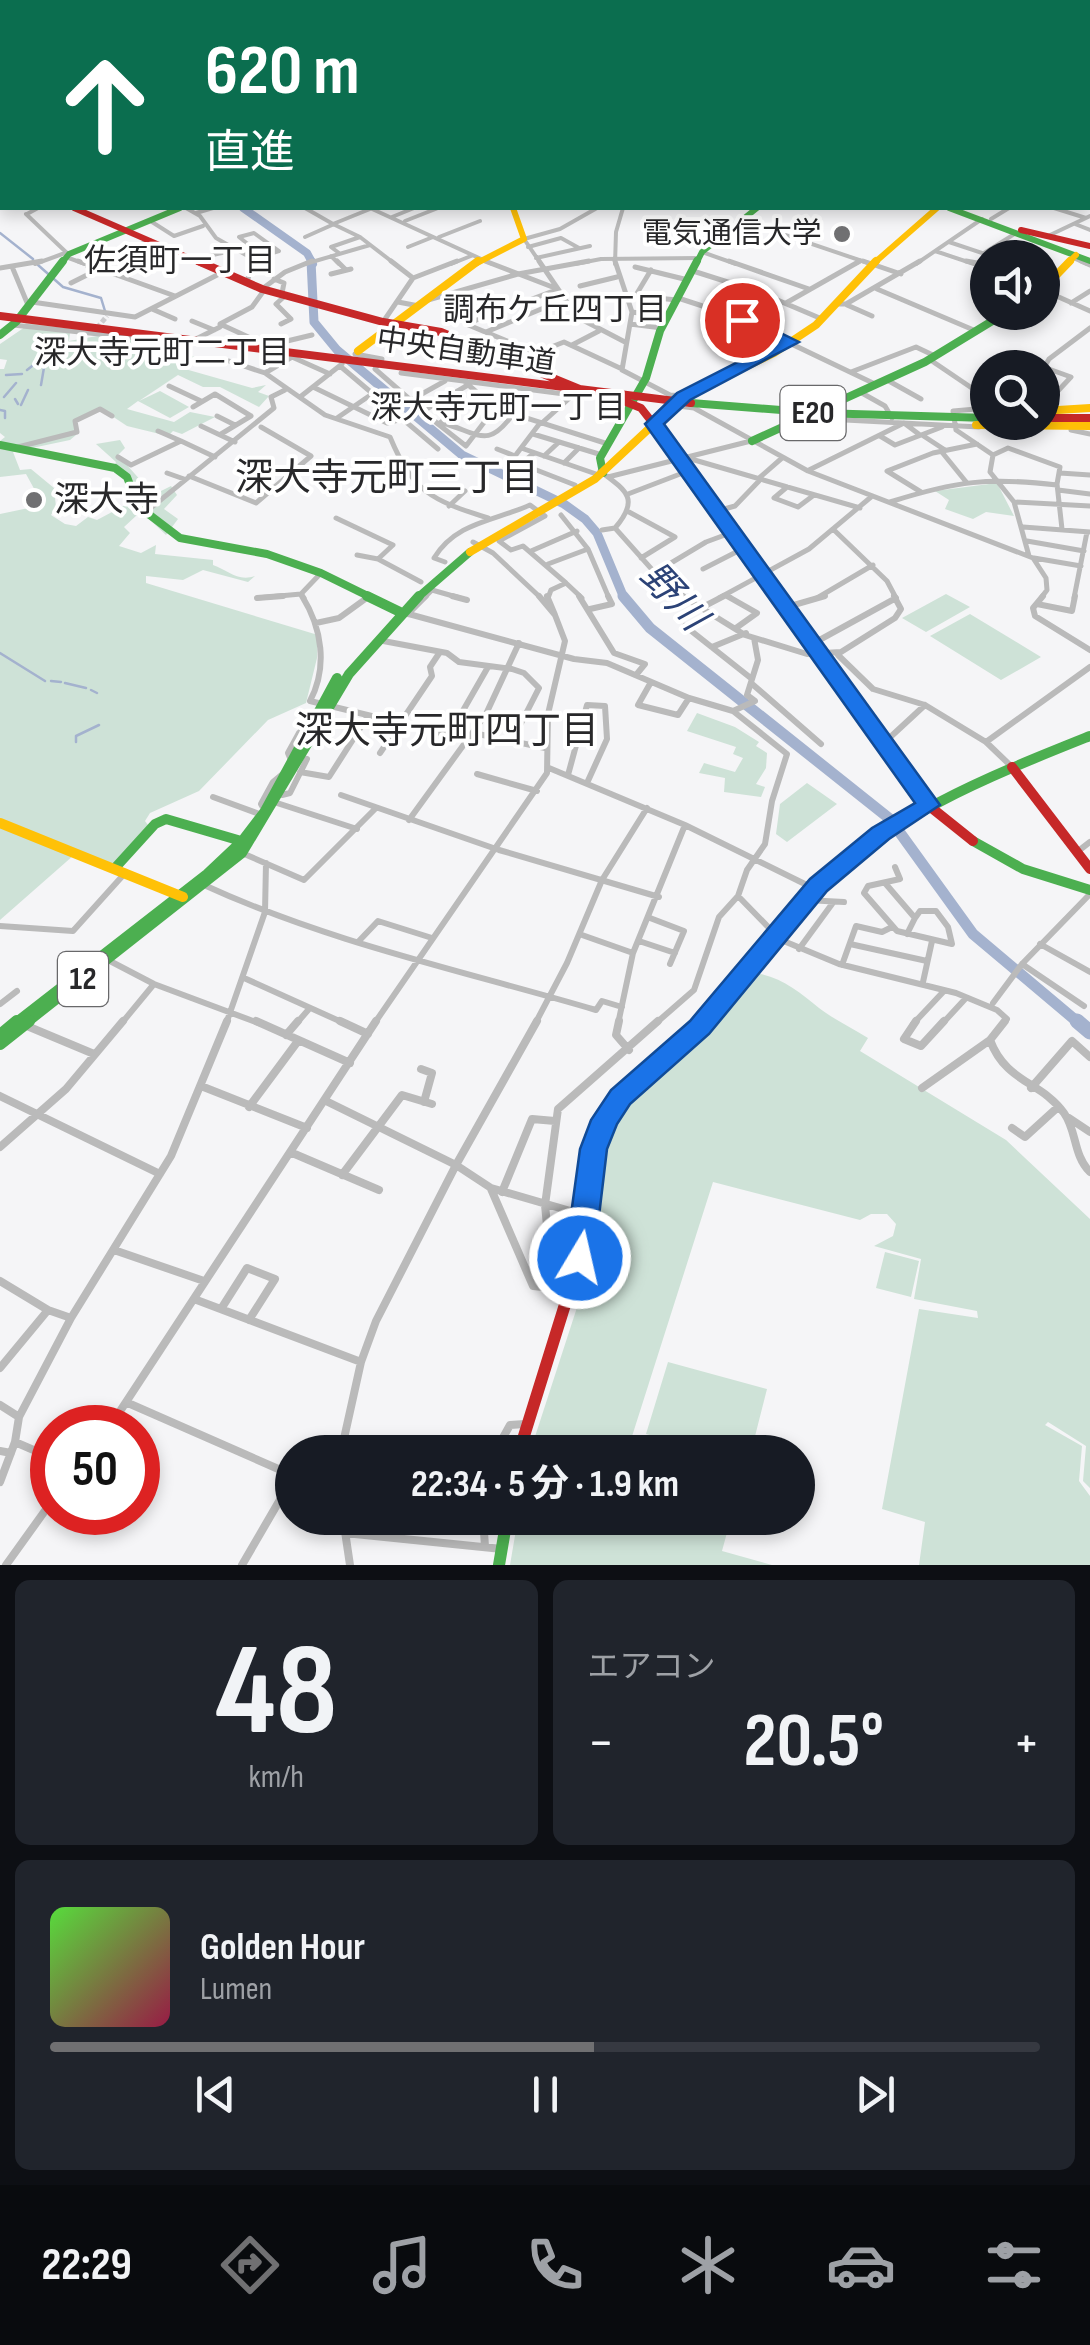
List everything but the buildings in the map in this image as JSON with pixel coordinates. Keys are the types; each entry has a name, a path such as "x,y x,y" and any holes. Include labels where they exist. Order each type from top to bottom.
{"main road":[{"path":"79,210 264,289 458,338 615,400 895,421 1090,430"},
{"path":"0,335 32,311 67,255 179,210"},
{"path":"355,354 424,303 477,257 526,243 514,210"},
{"name":"12","path":"548,503 601,470 608,444 644,382 664,323 701,256 753,210"},
{"name":"12","path":"1,1035 138,928 204,885 244,846 280,799 323,701 446,565 601,470 684,396 790,342 823,320 842,304 866,263 934,210"},
{"path":"956,210 987,219"},
{"path":"962,210 1081,256"},
{"path":"1020,231 1047,237 1081,256"},
{"path":"1060,272 1090,246"},
{"name":"中央自動車道","path":"1,313 32,311 635,401 819,414 970,413"},
{"path":"752,441 932,358 976,331"},
{"name":"中央自動車道","path":"165,333 611,392 802,408 970,413"},
{"path":"635,401 686,460 688,472 928,805 966,838 1004,862 1090,892"},
{"path":"1060,413 1090,411"},
{"path":"0,446 119,470 129,481 134,502 172,533 189,541 260,552 321,573 401,612"},
{"path":"426,578 446,565"},
{"name":"12","path":"323,701 426,578"},
{"name":"12","path":"1,1035 25,1025 166,914 244,846 314,723"},
{"path":"523,1435 571,1290 587,1216 594,1149 608,1114 626,1092 700,1028 805,899 883,832 928,805 1090,736"},
{"path":"1012,768 1090,868"},
{"path":"260,817 260,825 280,799"},
{"path":"121,870 155,824 166,819 244,846"},
{"path":"0,823 183,897"},
{"path":"138,928 166,914"},
{"path":"499,1565 505,1535"}],"street":[{"path":"40,210 26,214 67,255 96,271 175,296"},
{"path":"188,210 207,210"},
{"path":"311,210 360,237 413,278"},
{"path":"304,237 365,210"},
{"path":"375,210 555,289"},
{"path":"392,217 409,210"},
{"path":"404,222 432,210"},
{"path":"526,243 593,210"},
{"path":"622,369 632,312 617,277 615,258 623,210"},
{"path":"842,304 901,274 1005,210"},
{"path":"1061,210 1088,218"},
{"path":"196,213 220,244 253,260 254,269 247,282"},
{"path":"1047,237 1088,218"},
{"path":"740,219 901,274"},
{"path":"408,247 480,221"},
{"path":"152,222 174,236 204,226"},
{"path":"1075,224 1090,230"},
{"path":"1005,240 1020,231"},
{"path":"254,269 264,266 263,256 239,237 254,233 279,252 263,256"},
{"path":"340,254 332,247 360,237"},
{"path":"526,243 561,238 579,248"},
{"path":"88,267 151,239"},
{"path":"948,242 970,249"},
{"path":"194,259 246,243"},
{"path":"526,243 577,317 624,342"},
{"path":"191,342 252,307 272,279 302,265 371,245"},
{"path":"536,258 590,246"},
{"path":"117,275 172,248"},
{"path":"935,251 970,260"},
{"path":"559,253 574,266"},
{"path":"0,268 13,269 67,255"},
{"path":"331,256 348,269 331,274"},
{"path":"398,302 424,303 522,274 615,258 701,256 809,290"},
{"path":"383,322 398,302 401,290 413,278 477,257"},
{"path":"784,304 866,263"},
{"path":"636,266 690,275 823,320"},
{"path":"13,269 32,311 135,317 223,272"},
{"path":"636,295 650,270"},
{"path":"71,283 96,271"},
{"path":"580,286 617,277"},
{"path":"272,279 284,282 284,294 276,304 291,319 281,324"},
{"path":"876,288 976,331"},
{"path":"555,289 466,324 536,353 564,342 670,395 684,396"},
{"path":"1071,303 1090,291"},
{"path":"626,295 677,299 717,310 851,372 921,399"},
{"path":"1060,298 1090,311"},
{"path":"484,332 563,300"},
{"path":"842,304 872,316"},
{"path":"150,309 176,320"},
{"path":"851,316 860,310"},
{"path":"632,312 664,323"},
{"path":"192,320 255,340 246,350"},
{"path":"630,324 664,323"},
{"path":"13,325 172,344 191,342 292,357 330,374"},
{"path":"1060,351 1090,328"},
{"path":"458,338 476,330"},
{"path":"572,346 600,330"},
{"path":"271,354 283,342 312,334"},
{"path":"851,372 916,346 970,384"},
{"path":"300,397 355,354 382,359 376,369"},
{"path":"266,373 292,357"},
{"path":"229,361 266,373 286,390 336,418 390,437 405,471 449,506 488,518"},
{"path":"341,364 438,449"},
{"path":"376,369 615,400"},
{"path":"376,369 466,446 496,408"},
{"path":"1060,374 1072,377 1060,389"},
{"path":"411,400 448,379"},
{"path":"466,383 496,408 608,444"},
{"path":"423,411 466,383"},
{"path":"169,386 202,402"},
{"path":"313,387 387,423 402,419"},
{"path":"206,389 251,416 220,435"},
{"path":"147,512 244,436 274,408 272,396 286,390"},
{"path":"859,392 889,410 894,423"},
{"path":"193,407 215,394"},
{"path":"336,418 372,394"},
{"path":"498,449 516,456 541,423 573,395"},
{"path":"440,423 479,397"},
{"path":"635,401 694,408 808,471 1031,557 1081,566"},
{"path":"14,448 77,432 76,421 100,409 112,416"},
{"path":"1060,409 1090,411"},
{"path":"970,412 953,411 954,426 994,454"},
{"path":"816,412 826,419 970,426"},
{"path":"440,423 489,437 499,434 513,414"},
{"path":"218,416 236,425"},
{"path":"904,424 943,450 966,483"},
{"path":"808,471 904,424"},
{"path":"201,426 235,442"},
{"path":"879,435 895,445 946,426"},
{"path":"167,473 256,503 311,456 261,427"},
{"path":"1060,429 1090,430"},
{"path":"229,430 244,436"},
{"path":"158,432 215,457"},
{"path":"533,434 579,448 628,494 629,512 615,528 602,530"},
{"path":"524,449 601,470 686,460 752,441"},
{"path":"118,456 131,465 181,442"},
{"path":"544,456 559,442"},
{"path":"920,492 886,471 943,450 978,444"},
{"path":"564,463 579,448"},
{"path":"994,454 1008,448 1060,468 1057,488 1062,529"},
{"path":"534,453 521,464 575,486"},
{"path":"994,454 990,472 1014,502 1031,557 1046,578 1047,590 1034,608 1036,616 1090,650"},
{"path":"717,511 735,506 783,457"},
{"path":"686,460 860,508"},
{"path":"628,494 688,472"},
{"path":"1060,473 1089,477"},
{"path":"889,503 920,492 996,478 1090,494"},
{"path":"787,487 774,498 798,508 815,494"},
{"path":"449,506 464,491"},
{"path":"698,610 764,575 834,530 872,496"},
{"path":"1014,502 1090,506"},
{"path":"446,565 434,558 448,536 527,505 548,503 544,518 499,539 512,550 524,546 548,564 590,609 614,652 645,664 636,675"},
{"path":"629,512 675,537 642,558"},
{"path":"562,515 588,549 612,604 590,609"},
{"path":"336,518 393,546 378,559"},
{"path":"1023,527 1089,532 1072,611 1037,604"},
{"path":"615,528 698,610 792,655 838,654 895,618 901,609 873,565 834,530"},
{"path":"530,550 577,531"},
{"path":"656,572 706,542 733,532"},
{"path":"1027,541 1084,550"},
{"path":"476,544 494,552 556,615"},
{"path":"703,569 744,548"},
{"path":"548,564 588,549"},
{"path":"357,555 426,578"},
{"path":"787,606 826,595 873,565"},
{"path":"257,598 301,594 321,573"},
{"path":"126,1405 432,938 537,791 548,768 545,748 551,698 564,641 547,596 566,583"},
{"path":"401,612 432,590 467,600"},
{"path":"301,594 316,624 321,648 323,701 470,740"},
{"path":"726,594 757,613 736,628"},
{"path":"316,624 339,618 368,597"},
{"path":"814,643 896,598"},
{"path":"401,612 562,655 607,663 690,698 734,710 787,754 772,801 765,844 746,870 738,896 720,917 694,990 558,1109 544,1205 553,1287"},
{"path":"686,626 821,744"},
{"path":"712,647 746,632"},
{"path":"734,710 753,702 747,695 759,656 754,636"},
{"path":"377,640 440,652 459,662 524,673 539,688 512,741"},
{"path":"409,820 478,733 512,670 519,643"},
{"path":"380,753 432,676 430,667 440,652"},
{"path":"838,654 873,689 925,705 986,742 1012,768"},
{"path":"449,735 488,667"},
{"path":"986,742 1090,667"},
{"path":"651,682 638,706 678,715 690,698"},
{"path":"568,775 587,705 605,706 606,740 587,783"},
{"path":"885,742 925,705"},
{"path":"300,772 329,777 368,716"},
{"path":"280,799 290,793 322,728 314,723"},
{"path":"478,733 545,748"},
{"path":"548,768 686,825 815,889"},
{"path":"477,774 537,791"},
{"path":"341,795 371,804 374,810 659,897"},
{"path":"213,797 260,817"},
{"path":"280,799 357,829"},
{"path":"345,1435 376,1321 582,934 602,880 647,808"},
{"path":"244,846 266,863 304,880 374,810"},
{"path":"629,1050 616,1035 633,953 686,825"},
{"path":"1077,852 1090,842"},
{"path":"0,1482 18,1417 71,1318 160,1174 201,1086 266,912 266,863"},
{"path":"896,867 900,879 868,886 864,892 892,927 908,934 932,941 952,944 948,927 936,911 920,911 908,934"},
{"path":"0,926 72,931 121,870"},
{"path":"885,882 915,918"},
{"path":"204,885 266,912 416,962 596,1010 602,1001 622,1007"},
{"path":"993,1003 1006,982 1090,892"},
{"path":"738,896 774,935 799,949 993,1003 1007,1019 990,1040 922,1088"},
{"path":"805,899 844,902"},
{"path":"799,949 832,904"},
{"path":"650,918 684,931 670,964"},
{"path":"358,942 378,920 432,938"},
{"path":"842,964 856,926 882,932 892,927"},
{"path":"582,934 633,953"},
{"path":"640,940 674,953"},
{"path":"923,982 932,941"},
{"path":"850,944 927,961"},
{"path":"1040,944 1090,972"},
{"path":"108,960 154,984 232,1011 350,1063"},
{"path":"1022,964 1084,1006"},
{"path":"244,978 368,1034"},
{"path":"0,1147 38,1115 154,984"},
{"path":"0,1004 17,991"},
{"path":"944,991 904,1034 904,1039 921,1046 966,998"},
{"path":"286,1035 310,1009"},
{"path":"25,1025 94,1054"},
{"path":"990,1040 995,1058 1006,1073 1090,1132"},
{"path":"249,1108 298,1041"},
{"path":"1031,1088 1072,1042 1090,1058"},
{"path":"342,1175 402,1095 428,1103 432,1073 421,1069"},
{"path":"201,1086 307,1128"},
{"path":"0,1096 160,1174"},
{"path":"326,1101 456,1165 491,1188 587,1216"},
{"path":"1012,1128 1025,1137 1058,1107"},
{"path":"1068,1117 1080,1162 1090,1172"},
{"path":"502,1192 532,1118 555,1121"},
{"path":"290,1152 380,1190"},
{"path":"491,1188 533,1286 571,1290"},
{"path":"114,1250 204,1281"},
{"path":"221,1309 247,1268 275,1279 249,1320"},
{"path":"0,1281 48,1310 71,1318"},
{"path":"194,1299 362,1362"},
{"path":"0,1368 48,1310"},
{"path":"128,1402 275,1469"},
{"path":"0,1404 18,1417"},
{"path":"504,1435 510,1425 526,1424"},
{"path":"242,1565 275,1507"},
{"path":"6,1565 30,1532"},
{"path":"345,1535 350,1565"},
{"path":"367,1535 502,1550"},
{"path":"484,1535 485,1546"}],"green space":[{"path":"26,323 170,339 161,346 196,357 185,369 252,388 266,385 258,392 269,396 259,407 220,387 203,387 178,375 139,401 160,391 189,407 170,418 138,401 127,409 174,422 190,412 215,417 182,434 173,431 168,436 127,426 100,408 74,421 76,435 70,440 13,452 20,470 31,469 54,488 56,507 51,515 76,526 88,517 97,520 129,503 125,478 113,469 116,462 96,444 120,440 125,448 118,455 143,483 157,493 171,486 177,495 164,509 178,519 166,535 149,519 137,515 124,527 130,533 119,546 141,553 156,545 155,554 213,560 213,565 233,575 255,576 248,582 203,570 183,580 146,576 146,583 318,635 317,658 306,703 268,720 199,791 150,813 145,821 148,825 114,865 74,855 0,920 0,514 43,505 26,474 0,477 0,441 5,437 0,433 0,369 4,369 7,360 0,359 0,344 25,327 70,333 69,341 103,335"},
{"path":"997,483 1014,516 986,512 973,519 945,509 949,500 935,491"},
{"path":"946,594 970,607 926,632 902,618"},
{"path":"970,614 1041,657 1001,680 930,636"},
{"path":"697,713 735,727 759,742 756,746 767,753 766,768 756,784 765,787 761,797 724,792 725,778 699,773 704,763 735,772 743,758 733,754 736,747 687,731"},
{"path":"807,783 837,804 787,842 776,834 780,804"},
{"path":"755,973 790,986 868,1038 860,1051 1006,1140 1090,1219 1090,1488 1083,1481 1086,1446 1048,1422 1045,1425 1082,1446 1079,1481 1090,1496 1090,1565 919,1565 925,1522 882,1509 919,1309 978,1318 977,1311 914,1299 921,1259 874,1246 893,1236 896,1224 887,1214 871,1214 860,1220 713,1182 632,1435 536,1435 592,1252 605,1144 620,1114 637,1095 714,1029"},
{"path":"885,1252 919,1261 911,1297 876,1288"},
{"path":"668,1362 767,1389 755,1435 646,1434"},
{"path":"515,1535 726,1535 722,1551 772,1565 510,1565"}],"waterway":[{"name":"野川","path":"246,210 307,253 313,264"},
{"path":"0,233 33,259"},
{"name":"野川","path":"311,261 314,322 337,350 462,455 564,504 585,519 597,533 623,596"},
{"path":"38,265 63,287 101,298 105,311"},
{"path":"41,385 47,350 82,342 83,335"},
{"path":"27,370 36,363"},
{"path":"6,375 22,374"},
{"path":"4,397 16,383"},
{"path":"21,405 28,390"},
{"path":"15,399 18,404"},
{"path":"0,410 5,411 5,418"},
{"name":"野川","path":"623,596 650,628 890,819 973,934 1080,1024"},
{"path":"0,653 45,681"},
{"path":"51,681 61,682"},
{"path":"65,683 86,688"},
{"path":"91,690 97,693"},
{"path":"76,742 76,736 99,725"},
{"name":"野川","path":"1077,1021 1090,1032"}],"tunnel":[{"path":"97,328 107,316"}],"traffic: fast":[{"path":"0,335 16,322 69,254 175,210"},
{"path":"603,473 600,458 646,378 660,331 702,252 754,210"},
{"path":"954,210 1090,261"},
{"path":"752,441 925,362 977,330"},
{"path":"691,403 819,413 970,417"},
{"path":"0,445 115,468 127,477 138,506 180,538 267,554 321,573 400,612"},
{"path":"0,1044 242,853 269,814 349,674 398,617 470,552"},
{"path":"0,1035 207,874 242,841 265,811 337,678"},
{"path":"682,1044 779,930 841,865 942,800 1090,736"},
{"path":"115,868 155,824 166,819 248,843"},
{"path":"973,841 1023,869 1090,890"},
{"path":"499,1565 504,1535"}],"traffic: slow":[{"path":"358,351 481,259 524,239 514,210"},
{"path":"470,552 595,479 684,396 774,353 816,325 868,268 935,210"},
{"path":"1060,271 1076,255"},
{"path":"1060,410 1090,408"},
{"path":"1060,426 1090,426"},
{"path":"0,823 183,897"}],"traffic: jam":[{"path":"79,210 262,289 383,322 441,332 582,390"},
{"path":"1021,230 1090,246"},
{"path":"0,316 691,403"},
{"path":"626,402 641,408 663,436 928,805 973,841"},
{"path":"1060,418 1090,418"},
{"path":"1012,767 1090,869"},
{"path":"524,1435 582,1250 597,1139 621,1097 682,1044"}],"place":[{"name":"電気通信大学","path":"842,234"},
{"name":"深大寺","path":"34,500"}],"district":[{"name":"佐須町一丁目","path":"180,261"},
{"name":"調布ケ丘四丁目","path":"555,310"},
{"name":"深大寺元町二丁目","path":"162,353"},
{"name":"深大寺元町一丁目","path":"498,408"},
{"name":"深大寺元町三丁目","path":"387,478"},
{"name":"深大寺元町四丁目","path":"447,731"}],"route":[{"path":"580,1258 594,1149 604,1120 620,1097 700,1028 819,885 881,834 928,805 654,424 684,396 790,342 742,320"}]}
